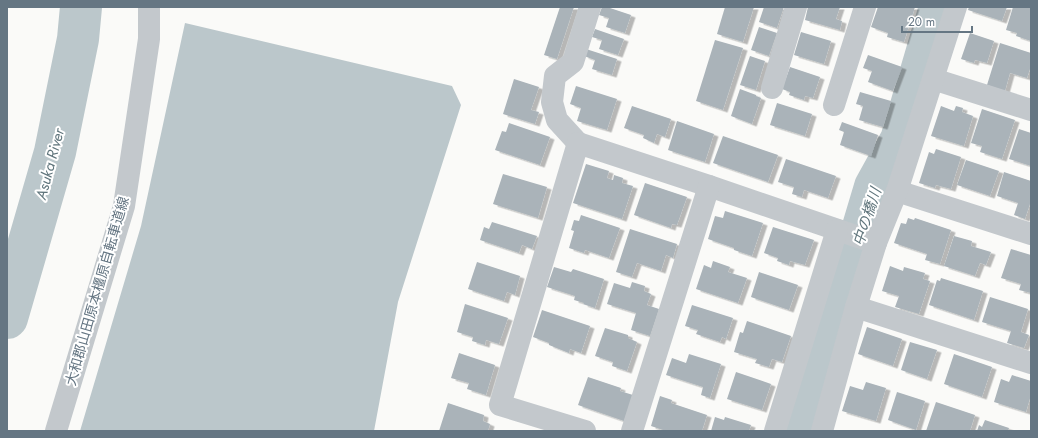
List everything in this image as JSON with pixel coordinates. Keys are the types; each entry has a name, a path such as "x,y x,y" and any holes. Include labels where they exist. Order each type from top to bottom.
{"street":[{"name":"大和郡山田原本橿原自転車道線","path":"56,431 124,206 149,39 149,7"},
{"path":"590,7 573,62 555,76 552,102 557,120 578,143 872,242"},
{"path":"772,88 796,7"},
{"path":"834,105 865,7"},
{"path":"829,429 872,242 897,191 956,7"},
{"path":"934,79 1031,110"},
{"path":"578,143 500,405 585,431"},
{"path":"632,431 709,186"},
{"path":"897,191 1031,234"},
{"path":"775,431 841,232"},
{"path":"856,307 1031,363"}],"shaded area":[{"path":"185,23 452,86 461,105 398,302 374,431 80,431 141,226"}],"building":[{"path":"560,7 574,7 557,59 544,55"},
{"path":"602,7 607,7 631,15 625,33 606,27 609,18 599,15"},
{"path":"725,7 754,7 743,42 717,34"},
{"path":"764,7 784,7 777,28 759,22"},
{"path":"808,7 840,7 836,19 842,21 840,30 805,20"},
{"path":"878,7 915,7 904,42 887,37 888,33 871,27"},
{"path":"969,7 1007,7 1002,21 968,10"},
{"path":"1013,7 1031,7 1031,41 1016,36 1017,33 1006,30"},
{"path":"759,27 777,33 769,56 751,50"},
{"path":"595,29 624,39 618,55 599,49 602,40 592,37"},
{"path":"801,32 831,41 824,64 794,55"},
{"path":"970,33 994,41 987,63 975,60 974,63 961,59"},
{"path":"715,40 743,48 723,110 696,101"},
{"path":"1000,43 1031,53 1031,66 1027,78 1010,73 1005,91 987,85"},
{"path":"586,49 617,59 612,75 592,69 595,60 584,56"},
{"path":"868,55 902,67 893,91 868,82 872,71 863,68"},
{"path":"750,56 765,61 756,90 740,85"},
{"path":"790,67 820,77 813,98 805,96 804,100 789,95 790,92 782,89"},
{"path":"514,79 539,87 531,110 539,112 535,124 503,114"},
{"path":"576,86 617,99 607,130 577,121 581,108 570,104"},
{"path":"740,89 761,98 752,124 731,116"},
{"path":"860,92 891,101 883,127 859,120 863,106 856,104"},
{"path":"777,103 812,114 805,136 770,125"},
{"path":"632,106 671,119 665,137 657,134 654,143 643,138 644,135 624,128"},
{"path":"941,106 954,111 956,106 963,108 962,112 973,116 964,146 931,136"},
{"path":"982,109 1015,120 1002,159 980,152 982,146 971,143"},
{"path":"677,121 714,134 705,162 668,150"},
{"path":"842,122 878,135 871,156 840,145 844,132 839,130"},
{"path":"509,123 550,137 540,165 495,150 502,131 506,132"},
{"path":"1019,129 1031,133 1031,166 1009,159"},
{"path":"723,136 778,155 768,182 713,163"},
{"path":"936,149 961,157 951,189 936,185 935,188 919,183 929,152 934,154"},
{"path":"786,159 836,176 828,198 804,190 802,197 792,194 794,187 778,182"},
{"path":"966,160 999,171 990,196 957,185"},
{"path":"586,164 609,171 607,178 613,180 614,175 623,178 622,183 633,186 622,219 573,203"},
{"path":"1004,172 1031,181 1031,201 1025,219 1014,215 1018,203 997,196"},
{"path":"503,174 547,187 538,218 493,204"},
{"path":"645,183 687,197 677,225 672,224 671,228 634,215"},
{"path":"725,211 763,223 752,256 708,239 715,216 723,218"},
{"path":"581,215 620,228 609,258 585,250 584,253 569,248 574,231 571,230 574,220 579,221"},
{"path":"908,218 914,220 915,218 951,230 940,264 925,260 927,254 894,243 901,223 906,224"},
{"path":"492,222 537,236 532,249 522,245 519,253 480,240 484,227 489,229"},
{"path":"773,227 814,240 805,265 790,261 789,265 777,261 778,258 764,253"},
{"path":"630,229 677,244 673,258 666,255 661,271 637,263 632,277 616,272"},
{"path":"954,236 972,241 971,246 991,252 986,265 980,263 975,276 944,266"},
{"path":"1011,249 1031,255 1031,293 1019,290 1021,284 1001,278"},
{"path":"713,261 730,267 728,272 747,278 738,303 696,289 704,265 711,268"},
{"path":"477,262 520,276 515,295 507,292 504,301 468,289"},
{"path":"890,266 903,271 904,267 925,273 923,279 930,281 919,314 895,307 899,296 882,291"},
{"path":"554,267 571,272 573,269 604,279 595,308 574,300 575,296 547,287"},
{"path":"759,272 798,285 789,310 751,297"},
{"path":"941,278 983,291 974,320 929,305 937,280 940,281"},
{"path":"632,282 645,286 644,291 651,294 647,305 659,309 650,336 631,330 636,313 607,304 614,283 630,288"},
{"path":"990,297 1028,309 1021,332 1029,335 1024,348 1007,343 1011,331 982,322"},
{"path":"465,304 508,318 499,344 486,340 485,345 472,341 473,337 457,332"},
{"path":"692,305 733,318 726,339 722,337 720,342 696,334 698,330 685,326"},
{"path":"542,310 590,326 581,353 570,349 569,353 533,337"},
{"path":"747,321 791,336 782,362 772,359 769,367 755,363 757,359 734,352 740,332 743,333"},
{"path":"867,327 902,339 893,366 858,354"},
{"path":"605,328 628,335 628,338 637,342 627,371 612,366 613,362 595,356"},
{"path":"910,342 937,350 927,379 901,370"},
{"path":"459,353 495,365 486,395 467,389 469,383 451,378"},
{"path":"689,354 721,364 710,398 701,395 703,387 666,375 672,358 686,363"},
{"path":"954,354 992,367 982,397 944,384"},
{"path":"736,372 771,384 762,410 727,399"},
{"path":"1012,375 1031,381 1031,395 1026,412 994,402 1001,379 1009,382"},
{"path":"588,377 621,388 620,391 633,395 624,421 578,405"},
{"path":"866,382 886,388 876,421 842,411 850,386 863,390"},
{"path":"897,392 925,401 916,430 888,420"},
{"path":"660,396 672,400 671,403 707,415 702,431 666,431 651,426"},
{"path":"936,402 975,415 970,431 926,431"},
{"path":"448,403 484,415 483,421 490,424 488,431 439,431"},
{"path":"715,417 724,420 725,417 751,425 749,431 711,431"},
{"path":"985,420 1009,428 1008,431 977,431 979,425 982,427"}],"waterway":[{"name":"Asuka River","path":"7,318 55,152 78,39 81,7"},
{"name":"中の橋川","path":"802,431 875,187 901,140 940,7"}]}
